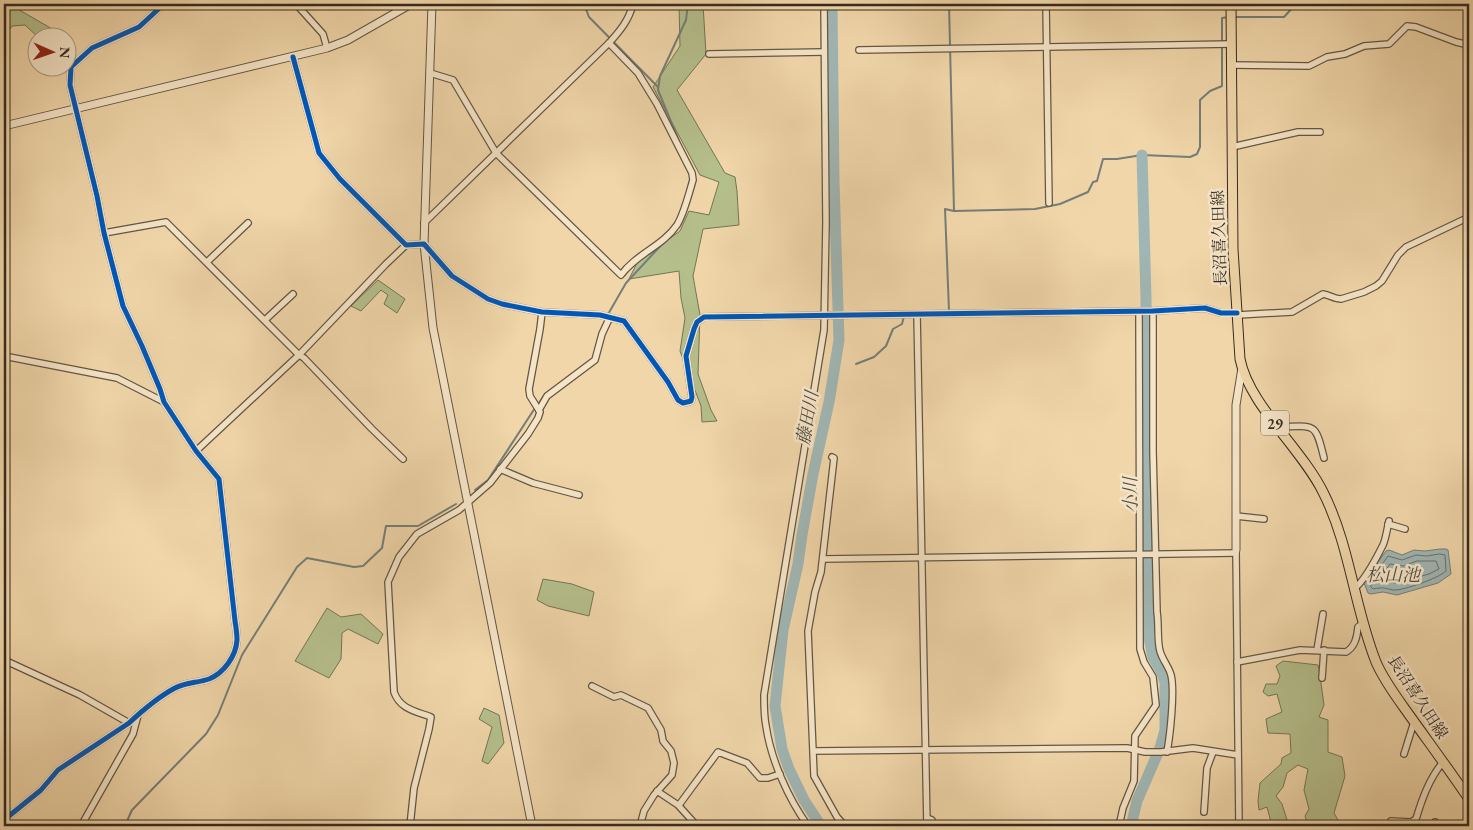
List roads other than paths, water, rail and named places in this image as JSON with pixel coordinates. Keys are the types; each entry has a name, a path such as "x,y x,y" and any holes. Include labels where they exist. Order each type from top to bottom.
{"main road":[{"name":"長沼喜久田線","path":"1231,4 1233,249 1242,368 1248,383 1314,476 1331,508 1376,663 1389,686 1469,799"},
{"path":"1463,826 1469,822"}],"street":[{"path":"4,820 41,790 58,770 129,723 139,713 176,687 208,679 215,675 229,662 236,649 237,640 219,479 196,451 164,402 142,346 123,306 70,85 71,67 92,48 140,27 164,4"},
{"path":"296,4 324,34 327,48"},
{"path":"4,126 327,48 348,40 411,4"},
{"path":"432,4 424,244 433,328 532,826"},
{"path":"424,223 622,29 633,4"},
{"path":"808,826 797,812 780,774 765,726 764,695 824,330 826,223 824,4"},
{"path":"1046,4 1048,203"},
{"path":"1232,65 1309,66 1327,57 1345,54 1364,46 1389,44 1407,26 1416,27 1469,45"},
{"path":"430,73 453,80 496,153 621,275 633,262 664,238 677,224 693,192 693,180 692,172 657,104 638,73 608,43"},
{"path":"859,50 948,47 1232,44"},
{"path":"709,54 824,52"},
{"path":"293,57 319,153 340,178 406,245"},
{"path":"1232,147 1298,132 1320,132"},
{"path":"424,244 452,276 488,299 502,304 542,312 600,315 609,319 620,319 627,323 668,382 678,400 684,403 691,401 692,397 686,356 697,322 704,318 1139,311 1205,308 1220,313 1237,314 1292,312 1323,294 1337,299 1370,290 1382,281 1398,255 1406,247 1469,217"},
{"path":"104,233 166,222 403,459"},
{"path":"207,262 248,222"},
{"path":"196,451 299,355 406,245 424,244"},
{"path":"265,320 293,294"},
{"path":"1153,310 1153,451 1159,650 1171,675 1172,685 1170,731 1164,752"},
{"path":"1120,826 1123,808 1134,781 1135,736 1156,705 1153,677 1144,662 1140,649 1139,311"},
{"path":"410,826 414,788 431,717 406,707 397,701 394,692 388,582 399,557 418,534 459,510 490,484 540,416 539,410 530,396 529,389 542,312"},
{"path":"917,314 924,750 927,826"},
{"path":"539,410 548,396 595,360 602,334 609,319"},
{"path":"4,356 117,378 164,402"},
{"path":"1239,826 1236,405 1242,368"},
{"path":"1278,427 1307,426 1314,429 1318,434 1324,458"},
{"path":"832,458 834,458 823,559 808,632 814,776 837,817 845,826"},
{"path":"500,469 533,483 579,495"},
{"path":"1236,516 1264,518"},
{"path":"1354,589 1361,582 1380,551 1389,523 1406,529"},
{"path":"823,559 1236,552"},
{"path":"1322,678 1320,650 1323,614"},
{"path":"1237,662 1300,650 1349,651 1352,649 1358,627 1363,623"},
{"path":"4,660 80,695 129,723"},
{"path":"592,686 614,697 621,695 648,708 661,730 663,741 671,751 674,763 672,775 657,791 644,811 640,826"},
{"path":"81,826 133,734 139,713"},
{"path":"1404,754 1414,722"},
{"path":"814,751 1127,748 1145,752 1164,752 1193,748 1238,755"},
{"path":"679,805 718,752 747,763 760,778 768,778 780,774"},
{"path":"1204,812 1207,768 1213,752"},
{"path":"1391,821 1414,825 1422,798 1436,770 1443,762"},
{"path":"657,791 679,805 697,826"},
{"path":"926,818 932,820 932,826"}],"water":[{"name":"松山池","path":"1389,550 1402,555 1414,550 1448,550 1451,574 1438,583 1397,595 1383,592 1368,593 1364,583 1365,580 1386,551"}],"waterway":[{"path":"584,4 589,17 658,87"},
{"path":"679,141 658,90 660,76 686,20 688,4"},
{"name":"藤田川","path":"821,826 804,800 789,769 782,749 775,706 783,630 798,564 839,340 834,182 832,4"},
{"path":"949,4 954,211"},
{"path":"1234,17 1284,17 1294,6 1299,4"},
{"path":"949,311 945,209 954,211 1035,209 1060,204 1088,192 1093,182 1097,181 1103,159 1142,155 1190,157 1197,154 1200,147 1200,100 1210,91 1222,86 1222,18 1229,17"},
{"name":"小川","path":"1131,826 1137,801 1160,748 1165,730 1165,683 1153,657 1149,638 1146,298 1142,155"},
{"path":"688,159 694,172"},
{"path":"607,316 626,283 665,241"},
{"path":"856,364 874,357 886,346 893,329 902,324 904,316"},
{"path":"538,404 544,396"},
{"path":"475,490 488,480 535,408"},
{"path":"126,826 132,810 206,734 218,715 242,655 297,567 307,558 354,567 363,566 382,548 386,526 418,526 456,504"}]}
